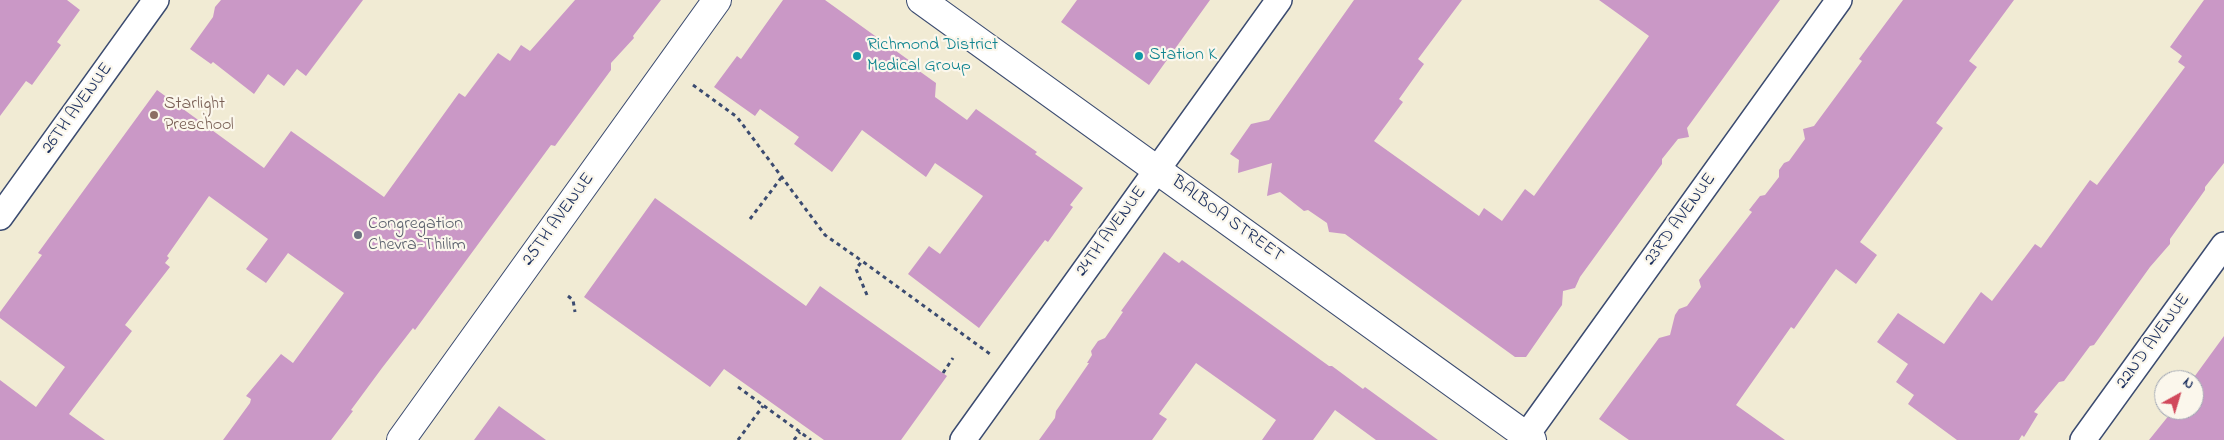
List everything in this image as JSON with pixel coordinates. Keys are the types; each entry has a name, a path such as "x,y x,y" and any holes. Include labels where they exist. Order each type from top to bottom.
{"street":[{"name":"26TH AVENUE","path":"0,217 156,0"},
{"name":"25TH AVENUE","path":"401,440 717,0"},
{"name":"BALBOA STREET","path":"921,0 1527,439"},
{"name":"24TH AVENUE","path":"963,440 1279,0"},
{"name":"23RD AVENUE","path":"1527,439 1839,0"},
{"name":"22ND AVENUE","path":"2084,440 2224,245"}],"path":[{"path":"670,67 737,117 825,235 1013,371"},
{"path":"750,219 781,178"},
{"path":"862,261 856,269 867,295"},
{"path":"568,296 573,300 575,312"},
{"path":"943,373 954,358"},
{"path":"738,387 811,440"},
{"path":"738,440 763,406"},
{"path":"794,440 800,432"}],"building":[{"path":"0,0 67,0 80,10 57,42 61,45 32,85 26,81 0,116"},
{"path":"221,0 363,0 306,76 297,69 284,86 268,74 254,94 213,62 211,64 190,49 213,17 215,7"},
{"path":"575,0 661,0 633,36 634,38 611,63 611,70 555,146 551,145 415,330 413,328 382,368 331,440 223,440 250,403 251,399 246,396 281,354 293,363 344,293 288,253 266,283 246,269 268,239 209,196 167,256 169,258 165,263 170,267 125,325 132,331 69,414 105,440 0,440 0,380 36,407 65,367 0,318 0,312 42,255 38,253 157,90 264,168 291,131 384,197 459,93 465,97 498,53 510,61 521,45 530,51"},
{"path":"783,0 825,0 910,61 908,63 936,83 935,97 967,120 976,109 1037,152 1035,154 1083,188 1070,205 1073,207 1048,242 1045,240 979,328 908,274 929,246 940,254 983,196 935,163 926,177 862,130 832,172 794,144 799,137 760,109 755,116 714,87 737,56 741,59"},
{"name":"Station K","path":"1077,0 1210,0 1149,85 1061,22"},
{"path":"1354,0 1462,0 1418,59 1424,64 1399,99 1403,102 1374,141 1479,216 1484,208 1502,221 1525,189 1534,196 1649,36 1599,0 1780,0 1687,128 1689,137 1678,139 1662,159 1662,164 1580,277 1575,288 1563,291 1562,305 1526,357 1515,357 1345,234 1329,232 1327,223 1308,210 1304,211 1280,192 1267,196 1272,163 1238,173 1239,160 1230,154 1251,124 1269,120"},
{"path":"1903,0 2014,0 1969,61 1977,67 1936,123 1943,128 1860,242 1877,255 1856,284 1836,269 1794,329 1791,327 1736,405 1785,440 1629,440 1599,419 1659,338 1670,335 1675,315 1679,309 1687,306 1701,287 1699,280 1752,212 1749,210 1760,196 1765,195 1779,177 1779,170 1784,163 1789,161 1805,139 1803,129 1814,126 1862,61 1859,59"},
{"path":"2204,0 2224,0 2224,163 2205,187 2205,190 2170,239 2170,244 2150,267 2094,345 2090,346 2064,381 2059,382 2034,412 2038,414 2024,437 2022,435 2019,440 1957,440 1908,404 1914,395 1896,382 1908,364 1877,342 1898,313 1944,344 1981,292 1992,301 2035,244 2041,248 2090,180 2097,185 2185,67 2178,62 2182,56 2170,47"},
{"path":"655,198 806,306 820,286 947,376 901,440 824,440 724,369 710,387 584,297"},
{"path":"1164,252 1179,263 1182,260 1329,366 1332,366 1363,389 1365,387 1438,440 1376,440 1335,410 1313,440 1262,440 1276,420 1196,363 1159,414 1167,419 1152,440 1039,440 1055,418 1056,411 1089,363 1087,363 1092,355 1091,351 1098,341 1105,338 1123,312 1121,311"},
{"path":"2224,336 2224,440 2149,440 2165,420 2204,420 2204,370 2199,370"},
{"path":"499,406 546,440 474,440"}],"place":[{"name":"Richmond District Medical Group","path":"857,56"},
{"name":"Station K","path":"1139,56"},
{"name":"Starlight Preschool","path":"154,115"},
{"name":"Congregation Chevra-Thilim","path":"358,235"}]}
